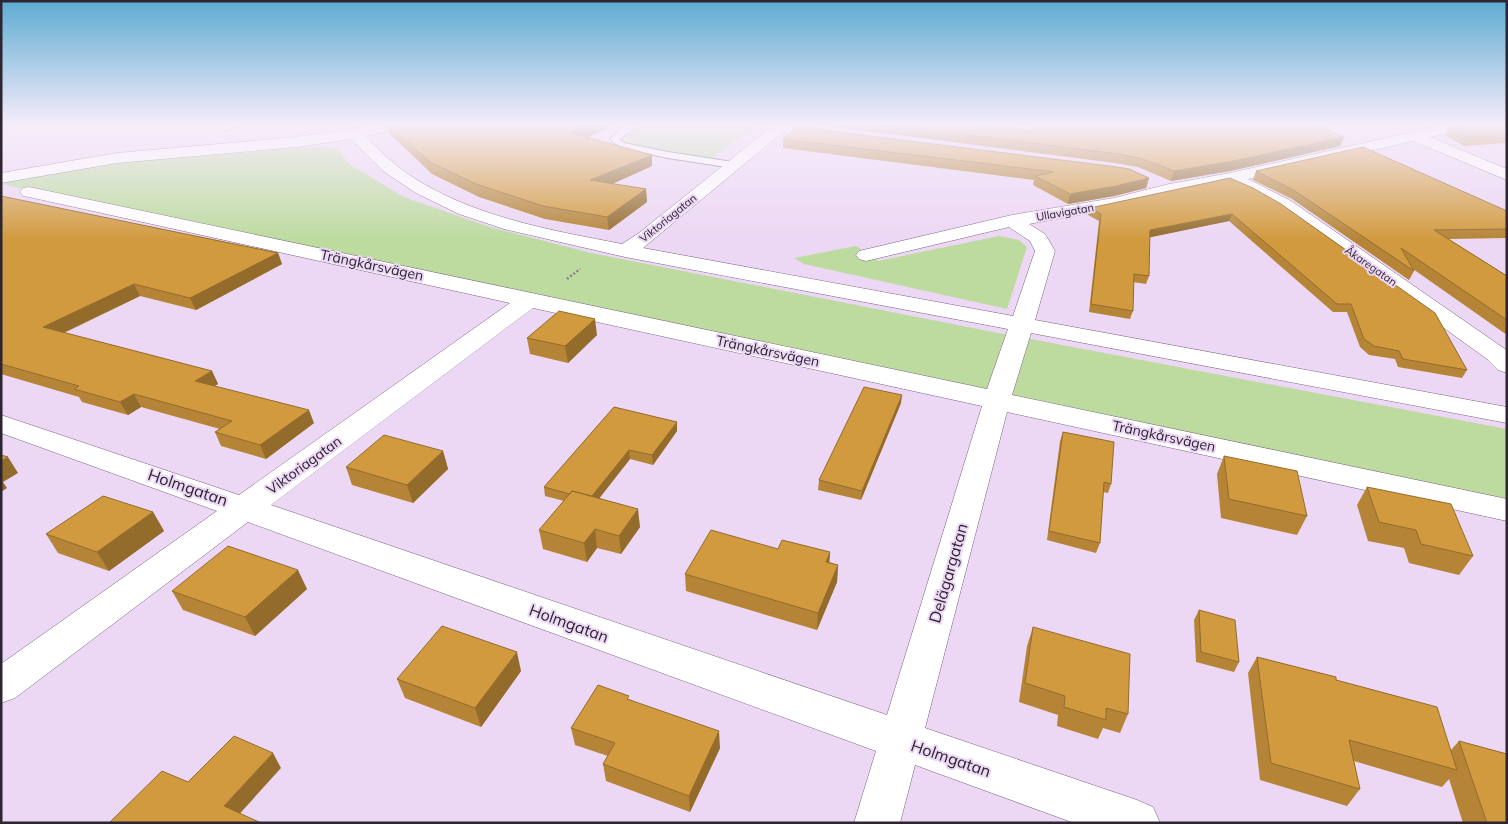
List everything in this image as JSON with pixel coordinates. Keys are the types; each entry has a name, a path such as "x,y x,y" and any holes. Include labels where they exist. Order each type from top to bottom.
{"street":[{"path":"1,178 89,162"},
{"path":"385,162 401,177 473,214 519,227 616,249 1507,415"},
{"name":"Viktoriagatan","path":"616,249 646,237 736,162"},
{"name":"Ullavigatan","path":"866,255 1012,221 1115,203 1169,188 1230,178 1301,162"},
{"path":"1477,162 1507,175"},
{"path":"1145,178 1169,188"},
{"name":"Åkaregatan","path":"1230,178 1257,189 1284,205 1488,348 1507,364"},
{"name":"Trängkårsvägen","path":"29,192 1507,510"},
{"name":"Ullavigatan","path":"1012,221 1038,238 1045,251 1023,325"},
{"name":"Viktoriagatan","path":"1,686 530,300"},
{"name":"Delägargatan","path":"877,823 997,400 1023,325"},
{"name":"Holmgatan","path":"1,423 245,507 901,741 1137,823"}],"lane":[{"path":"716,162 733,165"}],"path":[{"path":"530,300 546,295 616,249"}],"green space":[{"path":"348,162 404,197 490,227 591,253 988,331 1507,429 1507,501 1,184 1,182 91,164"},
{"path":"999,236 1019,240 1027,247 1007,309 804,264 794,258 856,246 878,261"}],"building":[{"path":"431,162 634,162 590,180 646,189 607,217 543,206 476,184"},
{"path":"976,162 1081,162 1129,169 1149,178 1070,194 1035,176 1054,172"},
{"path":"1152,162 1224,162 1174,171"},
{"path":"1294,162 1398,162 1507,211 1507,229 1434,230 1507,276 1507,320 1401,248 1414,271 1295,191 1256,171"},
{"path":"1230,178 1253,188 1281,204 1435,313 1467,370 1403,359 1399,351 1374,346 1364,339 1351,304 1337,304 1232,214 1150,230 1149,276 1134,274 1133,311 1091,304 1101,214 1090,208"},
{"path":"1,196 278,253 190,298 134,284 43,327 212,371 195,381 309,410 260,445 215,432 232,421 134,394 120,402 74,389 79,386 1,364"},
{"path":"559,311 595,319 565,346 527,338"},
{"path":"864,387 902,395 862,491 819,480"},
{"path":"614,407 677,422 652,455 629,450 592,496 572,491 570,494 544,487"},
{"path":"1063,432 1114,442 1111,484 1104,482 1100,543 1049,531"},
{"path":"384,435 443,451 407,485 346,467"},
{"path":"1,455 8,457 1,461"},
{"path":"1224,456 1297,471 1307,516 1229,499"},
{"path":"1367,487 1451,504 1473,556 1421,544 1416,530 1379,522"},
{"path":"572,491 638,509 619,536 595,529 584,543 539,530"},
{"path":"103,496 153,512 97,552 46,534"},
{"path":"711,530 778,549 782,540 830,552 826,562 838,565 818,613 685,574"},
{"path":"228,546 298,570 245,617 172,591"},
{"path":"1199,610 1235,620 1239,662 1201,652"},
{"path":"442,626 517,652 475,708 397,679"},
{"path":"1033,627 1130,654 1128,714 1106,708 1106,720 1064,707 1065,696 1025,683"},
{"path":"1257,657 1336,677 1336,680 1437,707 1457,770 1349,740 1360,789 1271,763"},
{"path":"598,685 629,696 627,699 719,731 689,796 603,764 615,743 571,728"},
{"path":"234,736 273,753 224,806 261,823 109,823 162,771 188,782"},
{"path":"1459,741 1507,754 1507,823 1487,823"}]}
